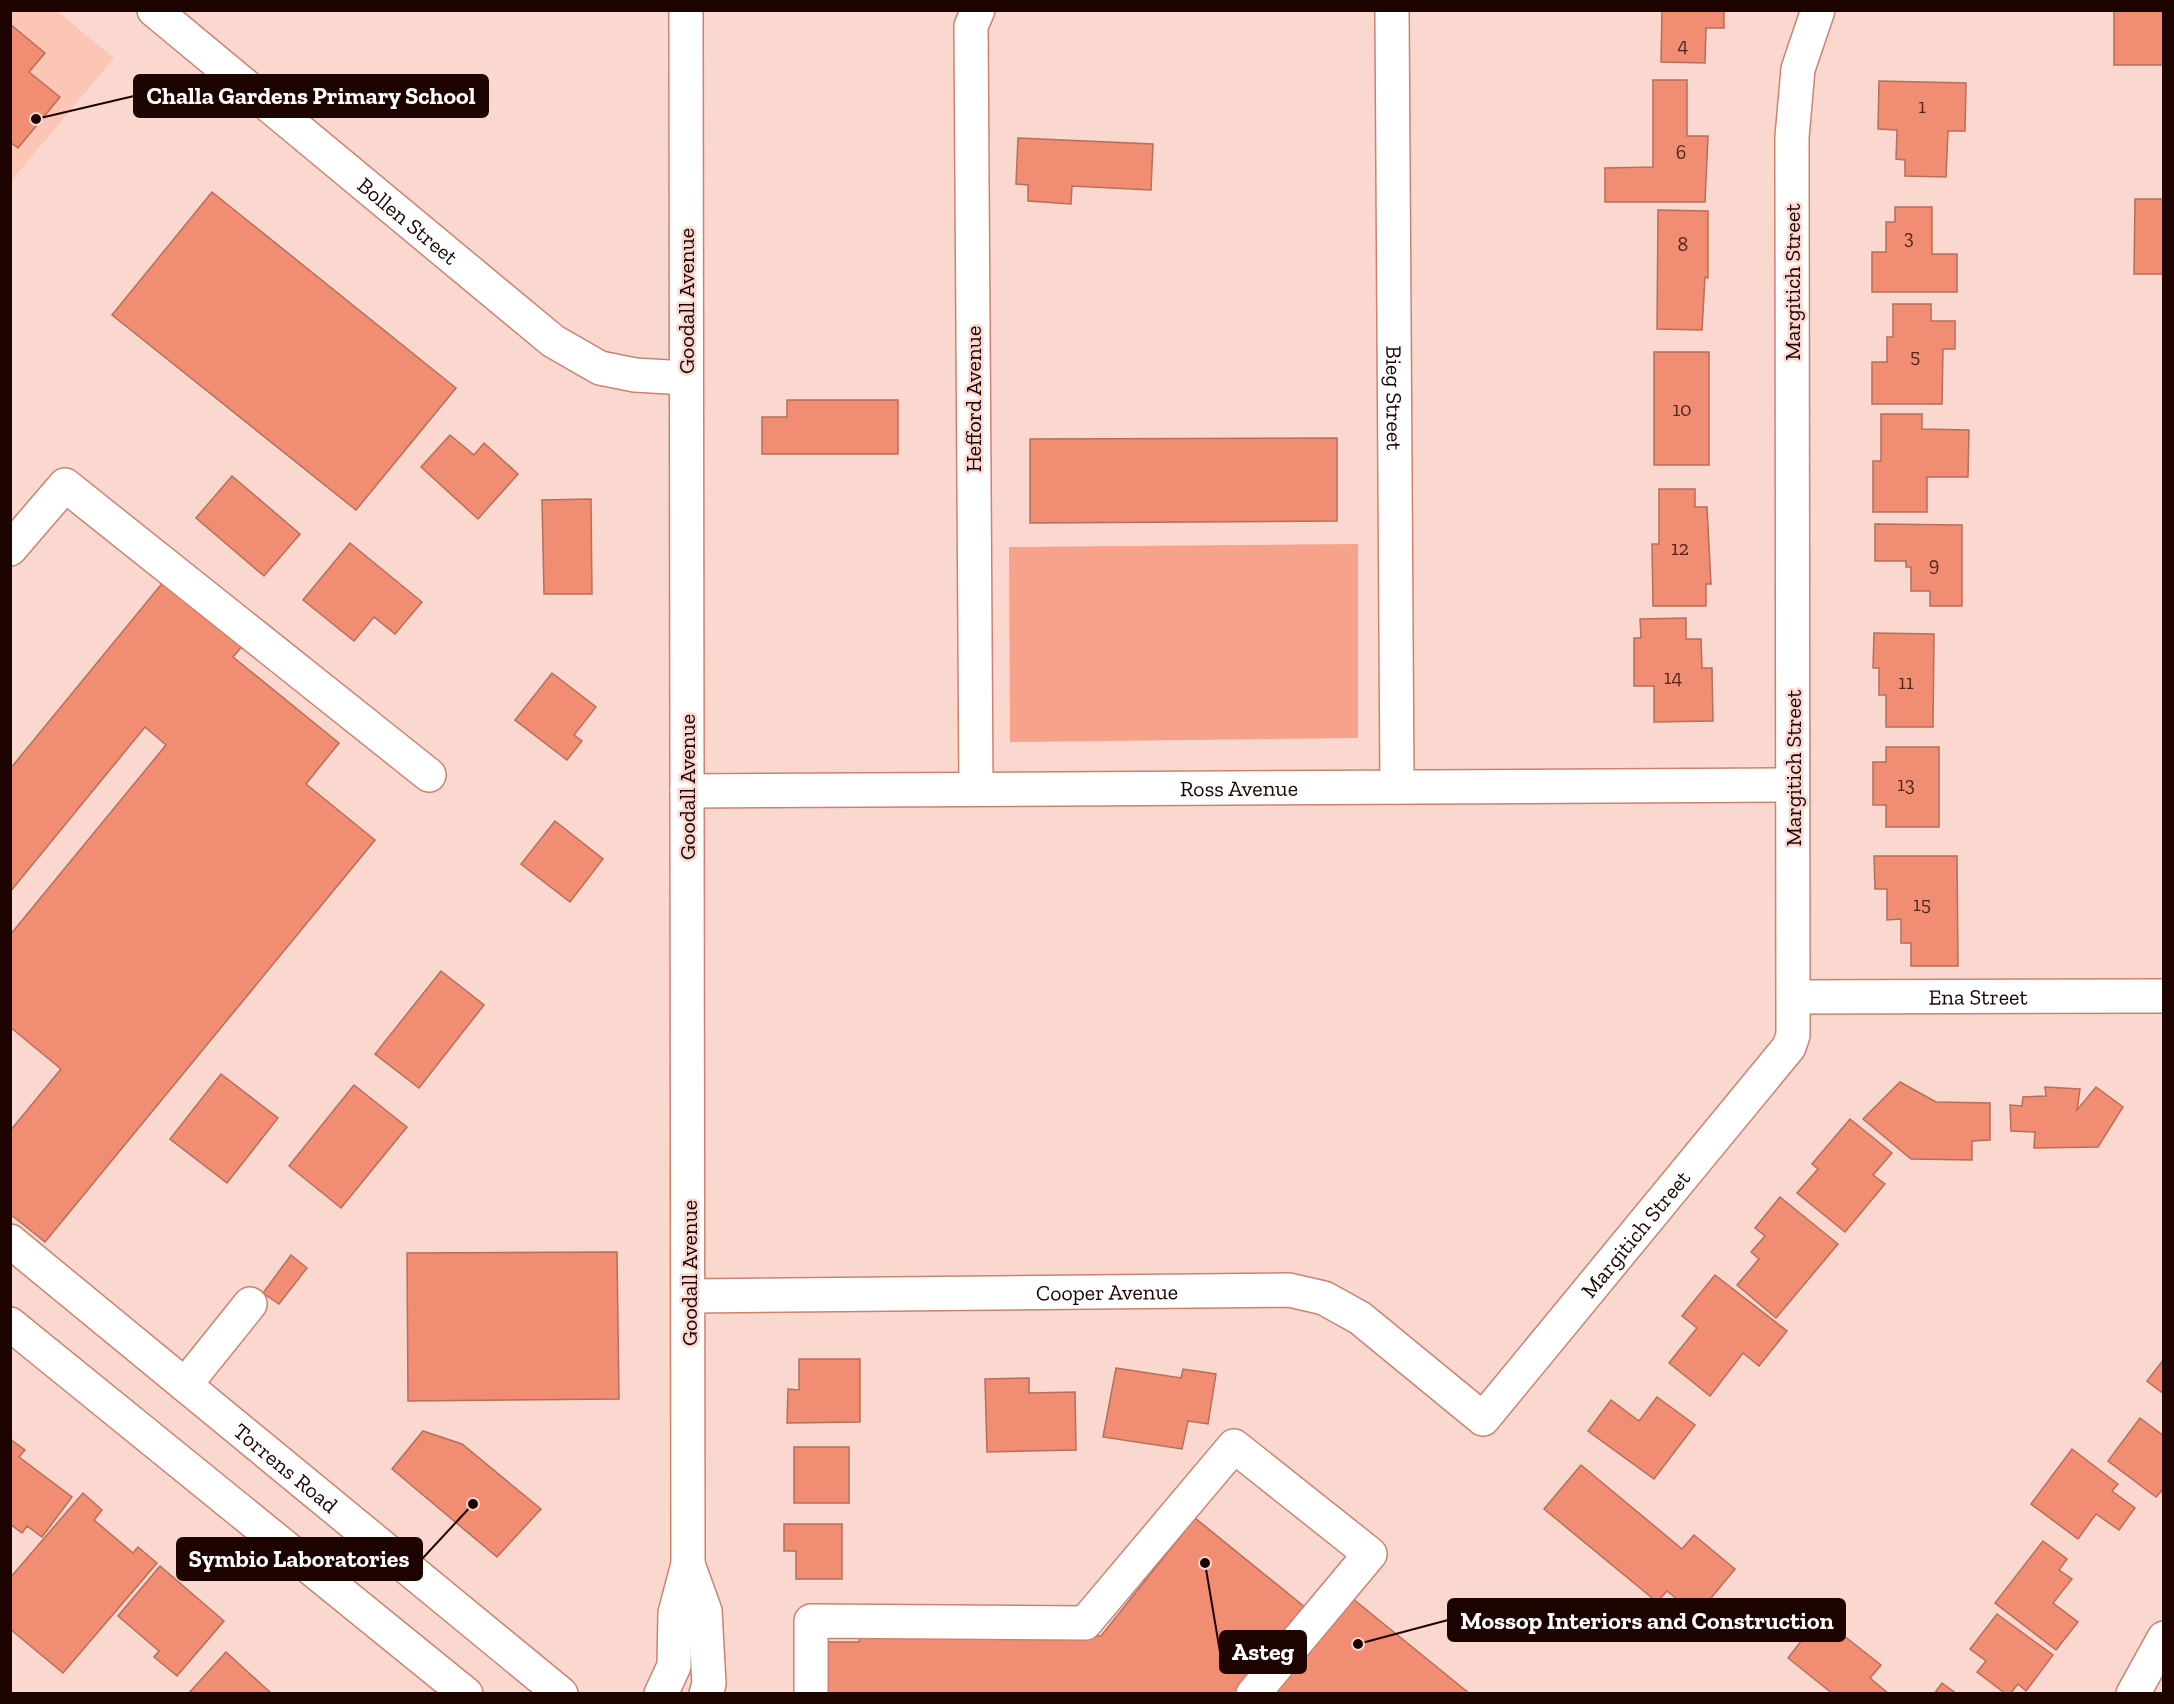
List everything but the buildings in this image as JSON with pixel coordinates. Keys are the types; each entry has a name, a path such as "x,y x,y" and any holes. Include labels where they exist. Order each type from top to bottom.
{"street":[{"name":"Bollen Street","path":"154,10 553,341 600,368 635,375 687,378"},
{"name":"Goodall Avenue","path":"661,1694 674,1666 675,1613 688,1564 690,1296 686,10"},
{"name":"Hefford Avenue","path":"976,788 971,26 978,10"},
{"name":"Bieg Street","path":"1392,10 1397,787"},
{"name":"Margitich Street","path":"1483,1419 1789,1047 1793,1035 1792,137 1798,69 1818,10"},
{"path":"10,549 65,485 429,776"},
{"name":"Ross Avenue","path":"687,792 976,788 1792,785"},
{"name":"Ena Street","path":"1794,997 2163,996"},
{"name":"Torrens Road","path":"10,1241 561,1694"},
{"name":"Cooper Avenue","path":"690,1296 1289,1290 1324,1298 1360,1318 1483,1419"},
{"path":"185,1385 250,1304"},
{"path":"10,1324 466,1694"},
{"path":"811,1694 811,1621 1085,1623 1234,1446 1370,1554 1253,1694"},
{"name":"Goodall Avenue","path":"688,1564 705,1611 709,1684 706,1694"},
{"path":"2133,1694 2163,1638"}],"shaded area":[{"path":"11,11 57,11 114,58 11,181"},
{"path":"1358,544 1358,738 1010,742 1009,547"}],"place":[{"name":"Challa Gardens Primary School","path":"36,119"},
{"name":"Symbio Laboratories","path":"473,1504"},
{"name":"Asteg","path":"1205,1563"},
{"name":"Mossop Interiors and Construction","path":"1358,1644"}]}
